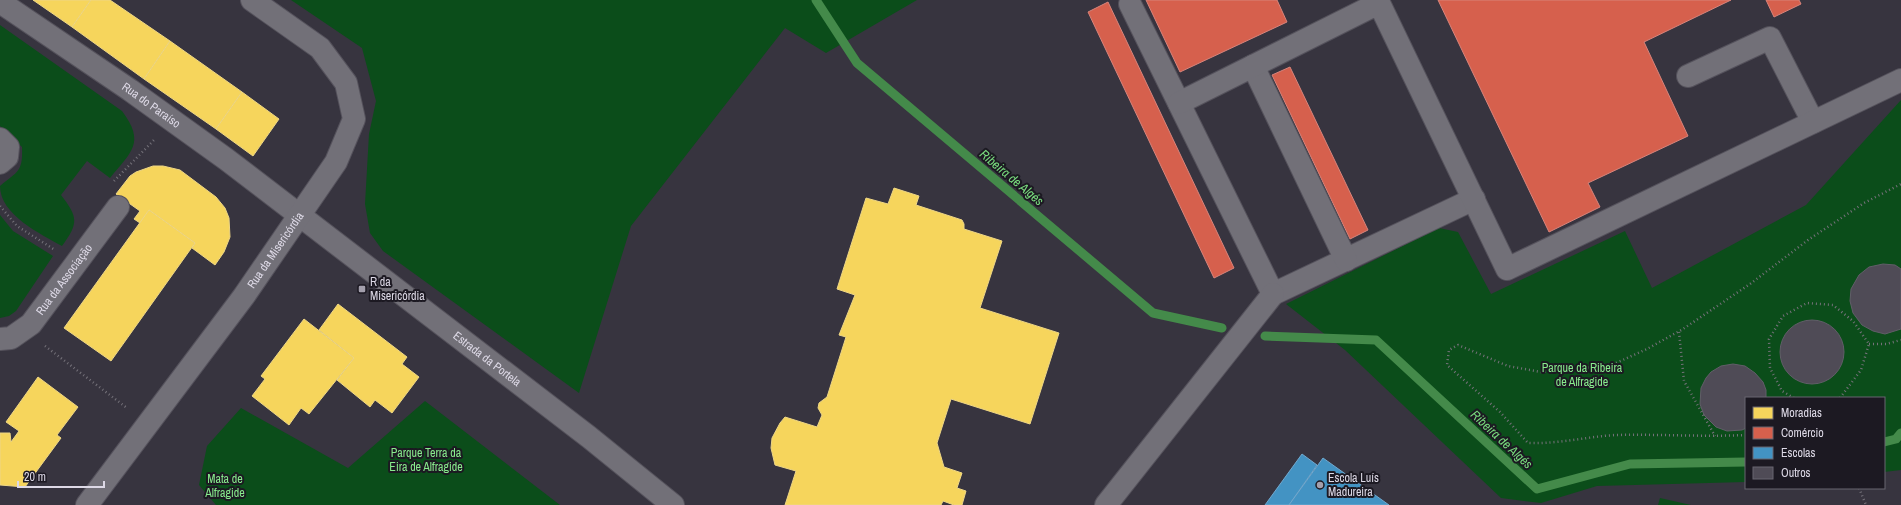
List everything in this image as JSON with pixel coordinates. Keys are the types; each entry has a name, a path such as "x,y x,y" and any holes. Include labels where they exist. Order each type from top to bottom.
{"street":[{"name":"Rua da Misericórdia","path":"87,505 244,296 336,162 354,119 346,83 320,48 252,0"},
{"name":"Rua do Paraíso","path":"0,2 173,120 299,215"},
{"path":"1178,104 1379,2 1507,269 1901,80"},
{"path":"1130,4 1273,294"},
{"path":"1688,76 1770,38 1813,122"},
{"path":"1253,66 1346,260"},
{"path":"0,139 8,147 7,157 0,163"},
{"path":"1106,505 1273,294 1474,199"},
{"name":"Rua da Associação","path":"0,339 11,338 30,324 118,207"},
{"name":"Estrada da Portela","path":"299,215 589,437 673,505"}],"path":[{"path":"118,207 102,195 173,120"},
{"path":"1745,435 1614,435 1551,444 1528,443 1500,412 1447,364 1449,350 1458,345 1508,366 1541,372 1569,371 1616,363 1647,349 1683,328 1750,284 1808,240 1858,207 1901,184"},
{"path":"0,206 16,226 58,252"},
{"path":"1792,397 1782,391 1770,368 1769,339 1783,316 1807,303 1833,305 1853,321 1869,344"},
{"path":"30,324 40,343 130,410"},
{"path":"1679,332 1684,381 1715,436"},
{"path":"1869,344 1886,344 1901,340"},
{"path":"1841,397 1861,370 1869,344"},
{"path":"1859,489 1866,505"}],"green space":[{"path":"291,0 917,0 826,53 785,28 631,226 579,393 383,251 370,233 365,204 369,134 376,101 362,48"},
{"path":"0,25 122,111 133,131 133,147 110,178 87,161 61,195 71,209 74,220 74,226 62,246 33,229 14,215 2,196 0,186 15,174 22,162 22,147 0,126"},
{"name":"Parque da Ribeira de Alfragide","path":"1901,100 1901,470 1885,472 1885,397 1745,397 1745,482 1597,486 1541,503 1501,498 1345,350 1286,304 1439,228 1458,232 1491,294 1625,231 1652,288 1806,205"},
{"path":"0,215 13,231 53,256 16,311 9,316 0,318"},
{"name":"Parque Terra da Eira de Alfragide","path":"425,401 560,505 216,505 199,485 207,446 241,408 348,468"},
{"path":"1660,498 1691,505 1658,505"}],"building: Moradias":[{"path":"33,0 91,0 72,27"},
{"path":"91,0 110,0 170,41 144,79 72,27"},
{"path":"170,41 242,92 216,129 144,79"},
{"path":"242,92 279,119 253,156 216,129"},
{"path":"153,166 163,166 180,170 216,197 225,208 229,218 230,237 224,252 215,265 192,248 195,243 149,210 140,223 134,219 140,211 116,194 130,176 136,172"},
{"path":"894,188 919,196 916,205 962,220 964,229 1002,241 980,308 1059,333 1030,424 951,399 937,443 944,467 962,473 957,488 966,491 962,505 954,505 943,501 941,505 785,505 796,471 775,465 771,448 772,438 785,417 817,427 822,415 818,408 819,403 827,397 846,337 839,335 855,295 837,289 866,198 888,204"},
{"path":"149,210 195,243 111,361 64,328"},
{"path":"338,304 407,357 402,364 419,377 392,413 375,400 370,407 337,380 354,358 319,330"},
{"path":"304,319 354,358 309,414 301,408 289,425 252,396 265,379 261,376"},
{"path":"38,377 78,407 57,435 61,438 25,487 0,485 0,433 10,433 11,442 19,431 6,422"}],"building: Comércio":[{"path":"1146,0 1277,0 1287,22 1180,72"},
{"path":"1438,0 1731,0 1644,42 1688,136 1588,183 1600,207 1549,232"},
{"path":"1766,0 1799,0 1801,4 1774,17"},
{"path":"1108,2 1234,268 1214,278 1088,12"},
{"path":"1290,67 1368,230 1350,239 1272,75"}],"building: Escolas":[{"path":"1302,454 1317,465 1289,505 1265,505"},
{"name":"Escola Luís Madureira","path":"1323,458 1389,505 1289,505"}],"building: Outros":[{"path":"1883,264 1895,265 1901,269 1901,329 1885,334 1873,331 1862,325 1853,313 1850,301 1851,289 1859,275 1869,267"},
{"path":"1812,320 1824,323 1835,329 1841,340 1844,352 1841,364 1835,375 1824,381 1812,384 1800,381 1789,375 1783,364 1780,352 1783,340 1789,329 1800,323"},
{"path":"1733,364 1745,366 1755,373 1763,382 1766,390 1766,397 1745,397 1745,428 1742,430 1727,431 1716,427 1704,415 1700,404 1701,388 1706,378 1711,372 1721,366"}],"waterway":[{"name":"Ribeira de Algés","path":"816,0 857,63 1153,313 1222,328"},
{"name":"Ribeira de Algés","path":"1265,336 1376,340 1537,489 1630,464 1745,462"},
{"name":"Ribeira de Algés","path":"1885,442 1896,439 1901,433"}],"place":[{"name":"R da Misericórdia","path":"362,289"},
{"name":"Escola Luís Madureira","path":"1320,485"}],"park label":[{"name":"Mata de Alfragide","path":"225,486"}]}
